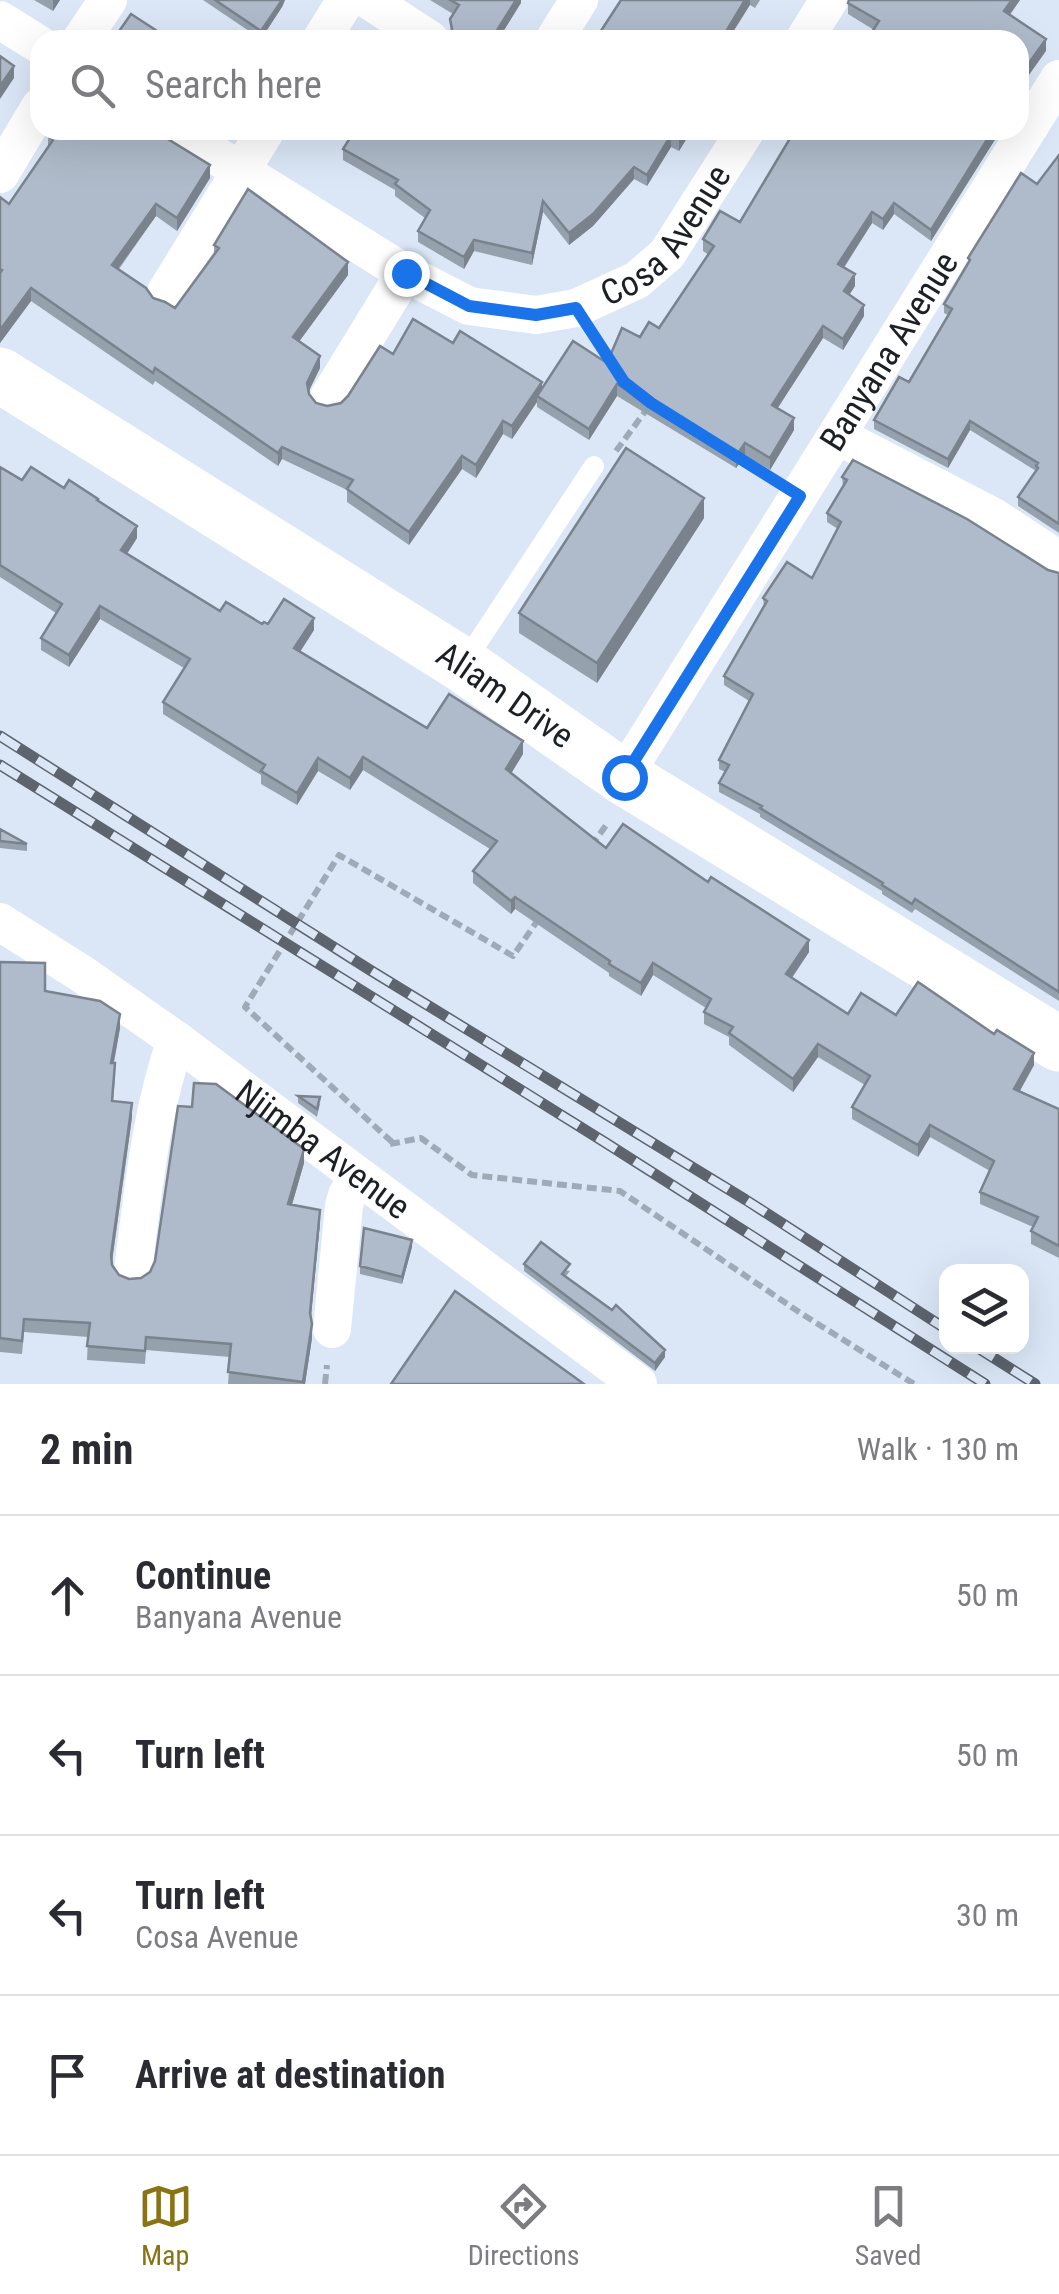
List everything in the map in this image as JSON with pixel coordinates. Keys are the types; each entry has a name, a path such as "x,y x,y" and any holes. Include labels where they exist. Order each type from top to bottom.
{"street":[{"path":"88,30 108,0"},
{"path":"327,30 346,0"},
{"path":"368,0 414,30"},
{"path":"560,30 578,0"},
{"path":"810,30 829,0"},
{"path":"0,20 30,39"},
{"name":"Banyana Avenue","path":"1029,127 1059,79"},
{"path":"0,174 30,124"},
{"name":"Cosa Avenue","path":"190,140 406,273 469,306 536,315 576,308 637,280 667,254 740,140"},
{"path":"166,292 260,140"},
{"name":"Banyana Avenue","path":"617,797 1021,140"},
{"path":"329,397 406,273"},
{"name":"Aliam Drive","path":"0,376 463,665 617,797 1059,1044"},
{"path":"838,436 992,516 1059,560"},
{"name":"Njimba Avenue","path":"0,922 176,1040 638,1384"},
{"path":"133,1270 150,1136 162,1079 176,1040"},
{"path":"332,1329 344,1206 357,1176"}],"lane":[{"path":"463,665 594,466"}],"path":[{"path":"576,308 614,367"},
{"path":"594,466 614,455 651,403"},
{"path":"734,455 800,496"},
{"path":"589,848 617,797"},
{"path":"546,910 513,956 340,855 246,1007 392,1142 421,1138 472,1176 620,1192 914,1384"}],"building":[{"path":"215,0 282,0 260,30"},
{"path":"450,0 516,0 497,30 452,30 450,19 459,5"},
{"path":"621,0 745,0 727,30 602,30"},
{"path":"1012,0 1004,11 1046,39 1029,63 1029,30 873,30 879,21 848,3"},
{"path":"131,14 156,30 120,30"},
{"path":"0,56 14,66 0,86"},
{"path":"53,140 169,140 210,165 177,218 156,204 112,265 146,288 153,298 175,308 219,248 214,245 248,189 348,262 293,337 320,356 307,383 316,403 341,403 380,346 393,354 413,319 453,343 460,331 542,382 512,426 503,421 476,465 462,456 409,532 347,489 353,480 282,447 278,453 31,288 0,330 0,197 9,204"},
{"path":"349,140 668,140 647,175 634,167 593,214 569,233 543,201 532,253 474,240 464,257 418,231 430,210 395,184 398,180 343,149"},
{"path":"789,140 987,140 931,230 894,203 883,219 872,212 838,264 855,274 844,291 864,305 843,339 823,326 772,405 794,418 770,458 745,443 736,456 617,384 589,429 537,396 573,341 607,363 622,328 640,337 649,322 659,328 714,246 703,239 720,211 740,222"},
{"path":"1059,155 1059,524 1018,497 1038,463 970,421 948,459 874,420 899,377 909,382 952,309 944,304 968,258 1021,173 1037,184"},
{"path":"626,448 704,498 597,663 519,613"},
{"path":"853,460 967,519 1059,573 1059,992 915,899 912,904 762,806 719,783 729,765 719,760 753,694 724,676 767,601 763,598 787,562 812,578 841,522 827,513 847,480 842,477"},
{"path":"0,467 22,480 31,467 64,488 69,480 137,526 121,550 220,611 226,602 268,624 284,599 314,618 294,648 427,728 449,694 523,741 506,769 606,848 623,824 708,882 711,877 809,940 786,974 848,1014 861,993 896,1015 918,982 994,1034 997,1030 1034,1053 1014,1089 1059,1109 1059,1246 1031,1231 1038,1217 980,1192 994,1161 930,1125 918,1145 852,1107 870,1076 818,1044 793,1079 729,1033 733,1027 704,1012 711,999 653,963 641,983 515,897 511,901 473,871 497,841 363,757 350,778 318,758 297,793 261,771 265,765 163,702 190,659 100,606 69,655 41,638 62,604 0,565"},
{"path":"0,829 27,844 0,841"},
{"path":"0,962 45,963 45,991 100,1001 120,1014 111,1063 115,1063 112,1101 132,1103 111,1255 119,1275 141,1278 150,1272 155,1261 178,1106 192,1107 194,1083 216,1084 304,1149 288,1204 320,1210 312,1324 303,1382 228,1372 231,1344 146,1337 145,1351 87,1346 90,1323 24,1319 22,1341 0,1338"},
{"path":"298,1096 320,1097 317,1109"},
{"path":"364,1228 412,1240 402,1277 360,1266"},
{"path":"541,1242 570,1264 562,1274 612,1310 616,1305 665,1350 655,1363 524,1264"},
{"path":"455,1291 584,1384 391,1384"}],"railway":[{"path":"0,736 939,1324"},
{"path":"0,765 985,1384"},
{"path":"988,1354 1035,1384"}],"route":[{"path":"406,273 469,306 536,315 576,308 624,382 800,496 624,777"}]}
